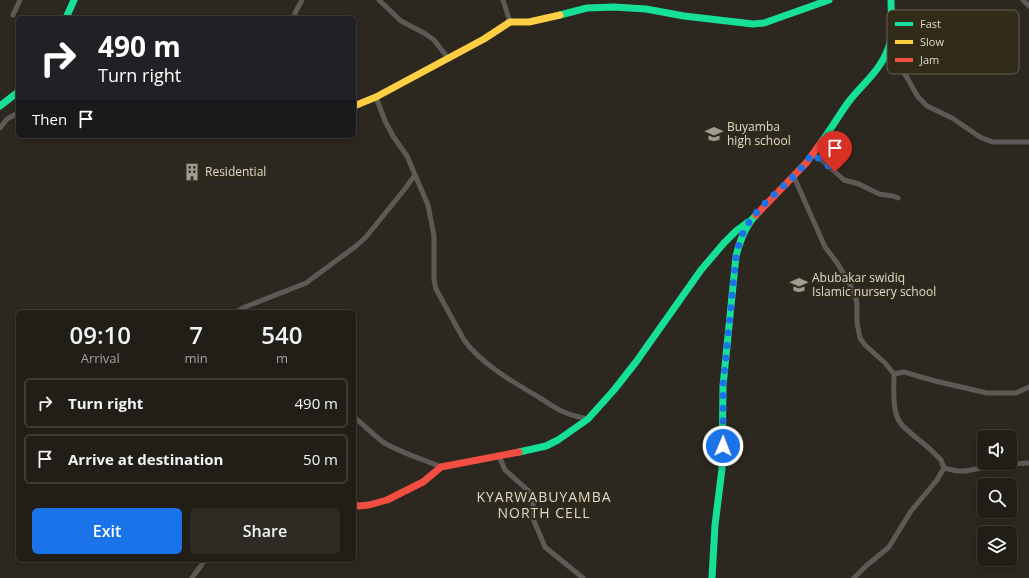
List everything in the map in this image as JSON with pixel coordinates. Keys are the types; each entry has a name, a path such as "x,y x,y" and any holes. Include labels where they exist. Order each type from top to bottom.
{"street":[{"path":"13,15 20,0"},
{"path":"67,16 74,0"},
{"path":"294,16 302,0"},
{"path":"379,0 401,21 434,40 448,58"},
{"path":"503,0 510,22"},
{"path":"356,105 484,39 510,22 529,22 587,8 614,6 753,24 764,23 829,0"},
{"path":"891,0 891,10"},
{"path":"1023,0 1029,6"},
{"path":"356,506 369,505 387,500 423,482 441,467 546,446 558,440 588,419 636,362 701,270 724,243 736,231 747,224 806,162 849,101 878,66 886,52"},
{"path":"904,74 918,97 927,106 952,118 980,137 992,142 1029,142"},
{"path":"0,99 16,88"},
{"path":"0,106 16,94"},
{"path":"376,96 385,121 393,136 407,156 428,205 434,236 434,280 436,289 469,347 491,367 527,390 564,412 588,419"},
{"path":"0,128 7,119 16,114"},
{"path":"812,154 823,161 844,180 859,184 879,194 898,198"},
{"path":"240,310 306,283 356,246 366,237 415,175"},
{"path":"794,176 825,248 838,264 854,292 857,303 857,323 860,338 894,374 895,406 899,420 941,460 944,468"},
{"path":"712,578 715,526 722,469 723,386 736,256 745,230 753,218"},
{"path":"894,374 904,372 987,393 1016,393 1029,387"},
{"path":"356,420 369,431 398,450 441,467"},
{"path":"499,456 505,470 530,493 533,504 534,521 545,547 583,578"},
{"path":"944,468 965,472 998,465 1029,464"},
{"path":"854,578 889,547 911,511 937,480 944,468"},
{"path":"192,578 204,562"}],"traffic: fast":[{"path":"67,16 74,0"},
{"path":"560,15 587,8 614,7 646,9 684,16 753,24 764,23 829,0"},
{"path":"891,0 891,10"},
{"path":"822,141 850,100 876,70 887,51"},
{"path":"0,106 16,94"},
{"path":"712,578 715,525 722,469 723,386 736,256 743,234 756,215"},
{"path":"519,452 546,446 558,440 588,419 614,390 636,362 701,270 724,243 748,222"}],"traffic: slow":[{"path":"356,105 376,97 484,39 510,22 529,22 560,15"}],"traffic: jam":[{"path":"756,215 807,162 822,141"},
{"path":"356,506 369,505 387,500 423,482 441,467 519,452"}],"place":[{"name":"Buyamba high school","path":"714,134"},
{"name":"Residential","path":"192,172"},
{"name":"Abubakar swidiq Islamic nursery school","path":"799,285"}],"district":[{"name":"KYARWABUYAMBA NORTH CELL","path":"544,506"}],"route":[{"path":"723,446 723,386 736,256 739,244 745,230 753,218 794,176 812,154 823,161 835,172"}]}
